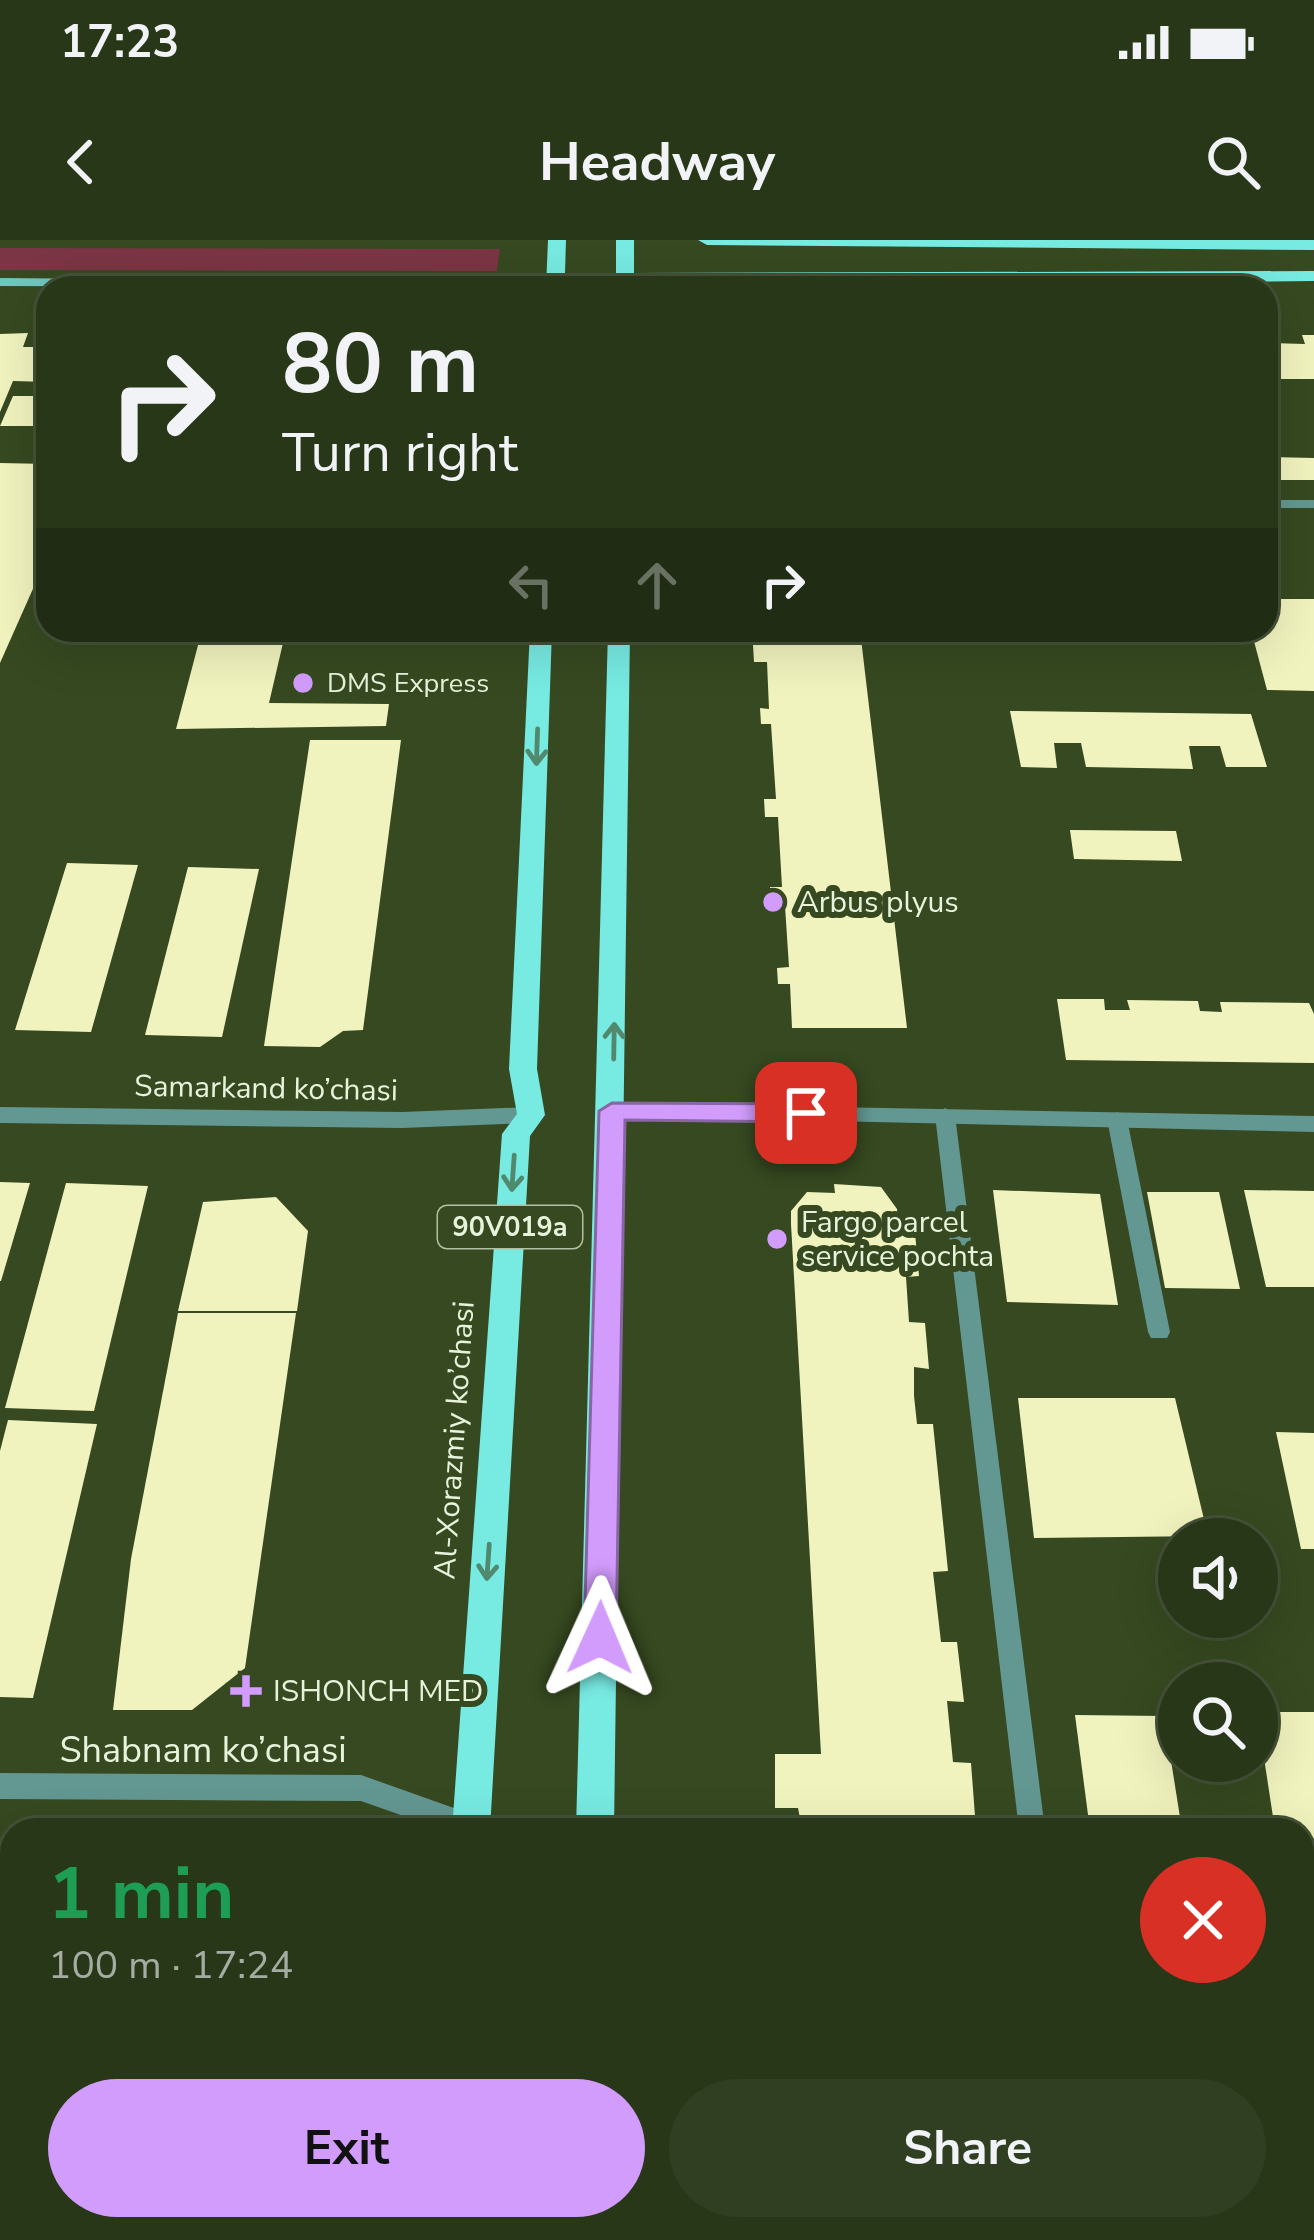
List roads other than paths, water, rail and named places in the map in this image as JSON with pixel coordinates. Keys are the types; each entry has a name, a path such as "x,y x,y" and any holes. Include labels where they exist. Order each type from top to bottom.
{"main road":[{"path":"556,276 557,240"},
{"path":"624,276 625,240"},
{"path":"707,240 1307,244"},
{"path":"1278,277 1314,276"},
{"path":"0,282 36,282"},
{"name":"Al-Xorazmiy ko’chasi","path":"472,1818 516,1134 531,1115 523,1069 541,642"},
{"name":"90V019a","path":"596,1818 619,642"}],"street":[{"path":"612,1111 1314,1124"},
{"name":"Samarkand ko’chasi","path":"0,1115 402,1120 531,1115"},
{"name":"Shabnam ko’chasi","path":"0,1786 361,1788 441,1818"}],"lane":[{"path":"1278,504 1314,504"},
{"path":"945,1115 1031,1818"},
{"path":"1117,1119 1159,1331"}],"place":[{"name":"DMS Express","path":"303,683"},
{"name":"Arbus plyus","path":"773,902"},
{"name":"Fargo parcel service pochta","path":"777,1239"},
{"name":"ISHONCH MED","path":"246,1691"}]}
